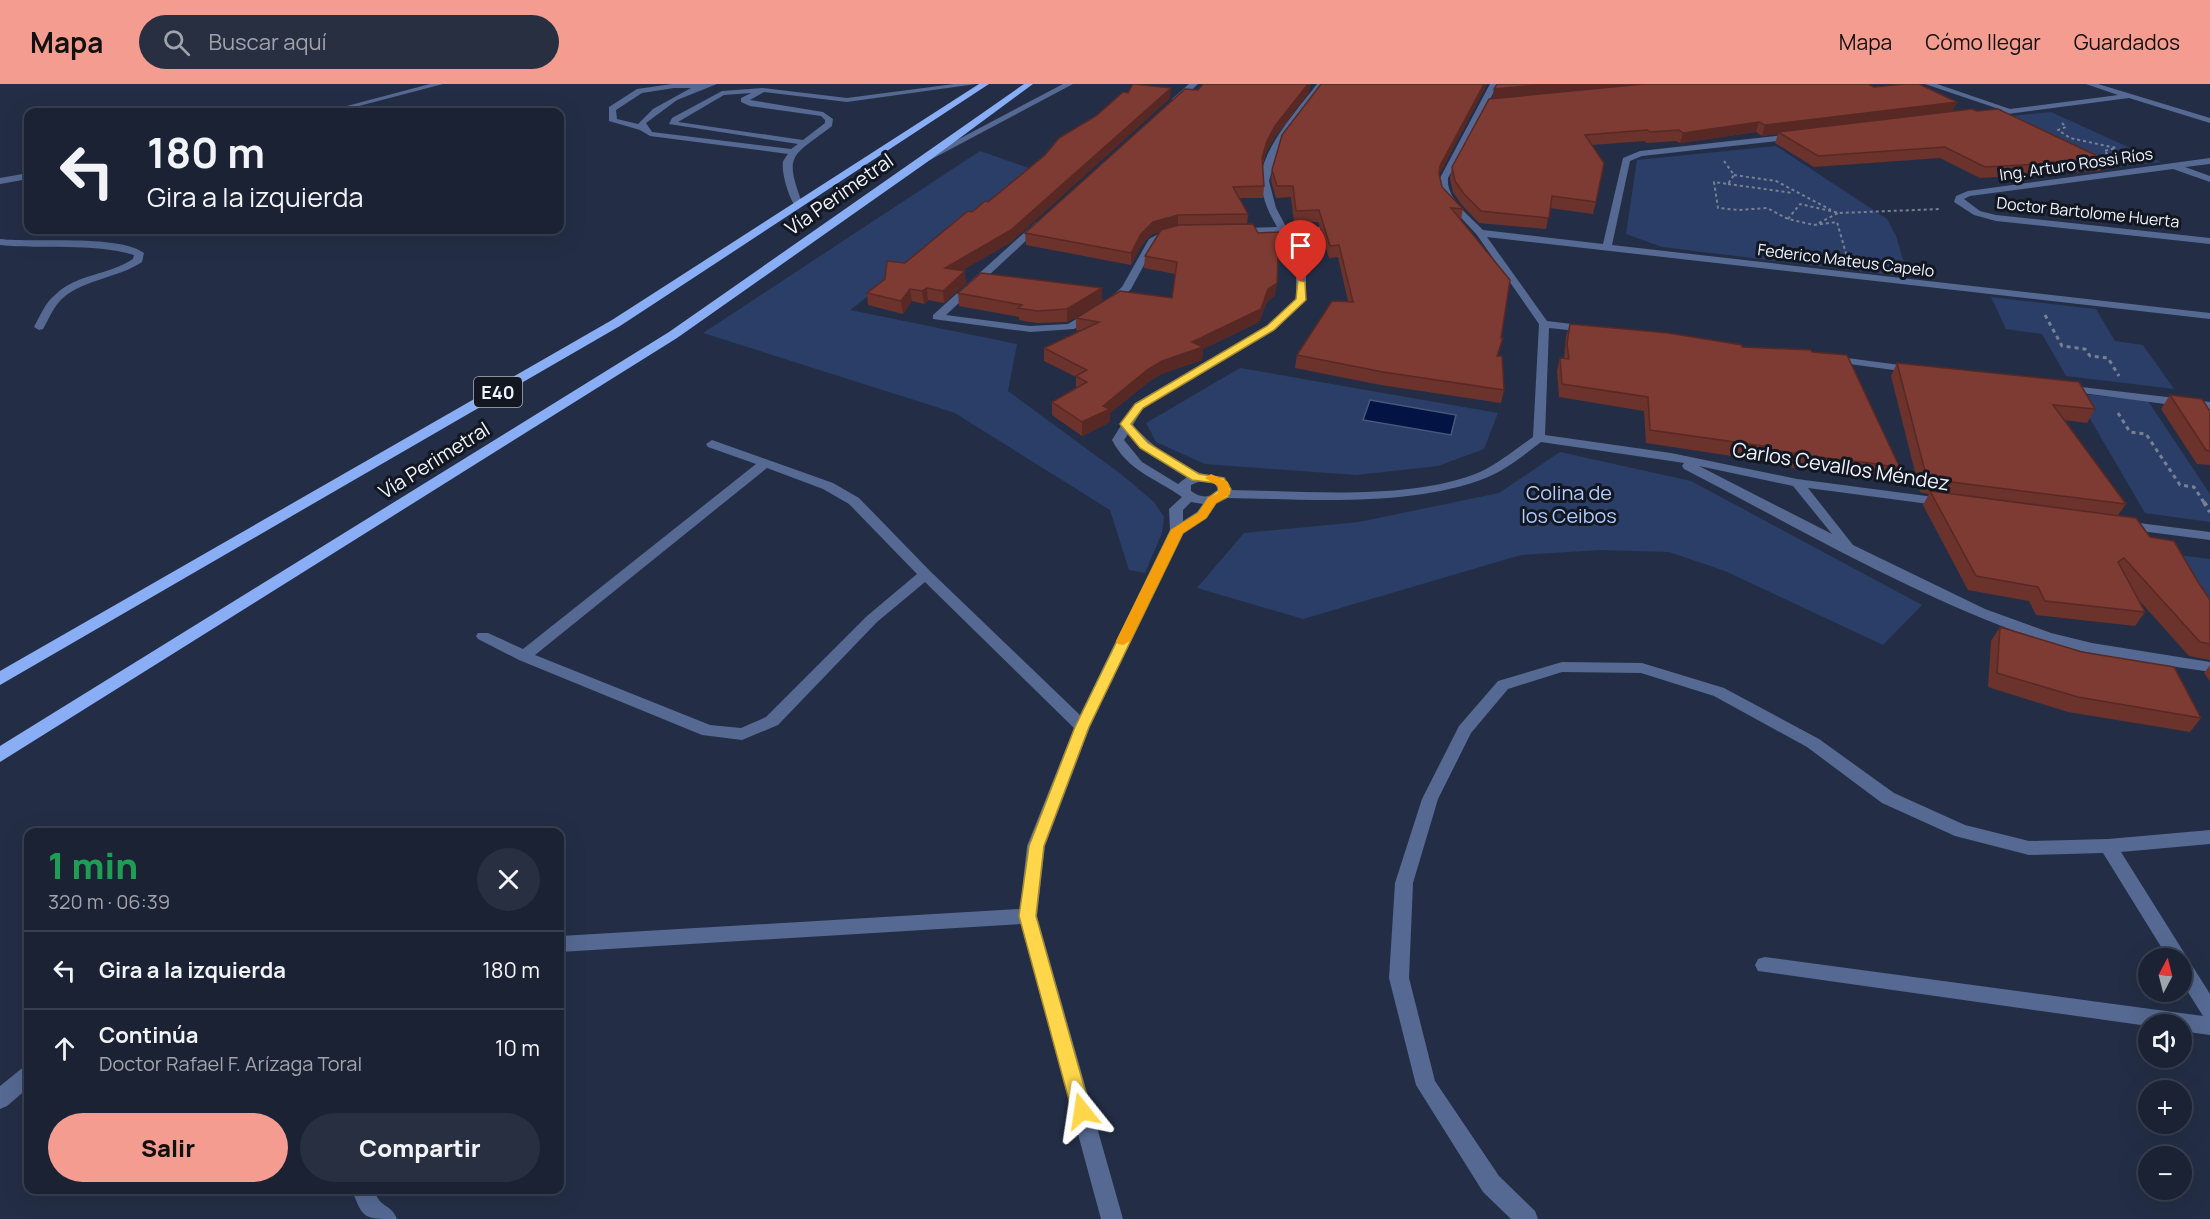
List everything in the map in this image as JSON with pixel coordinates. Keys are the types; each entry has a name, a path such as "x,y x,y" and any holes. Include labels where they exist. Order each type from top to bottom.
{"highway":[{"name":"Vía Perimetral","path":"0,680 616,324 985,84"},
{"name":"Vía Perimetral","path":"0,755 673,335 1029,84"}],"street":[{"path":"344,108 439,84"},
{"path":"643,128 642,123 646,118 696,87 711,84"},
{"path":"711,84 674,86 640,92 612,109 614,121 643,128 650,134 793,152"},
{"path":"726,84 847,100 972,84"},
{"path":"927,158 1069,84"},
{"path":"1167,108 1194,84"},
{"path":"1320,86 1275,145 1265,181 1271,208 1301,264 1301,300 1271,328 1139,406 1118,440 1124,454 1134,464 1187,494 1218,497 1348,495 1432,488 1477,477 1504,465 1539,438 1544,324 1479,233 1447,197 1443,186 1444,178 1494,84"},
{"path":"1929,84 2012,111"},
{"path":"2090,84 2210,121"},
{"path":"1306,87 1320,86"},
{"path":"767,90 744,100 750,104 823,114 829,119 829,124 793,152 787,162 786,168 798,205"},
{"path":"767,90 722,93 675,120 673,124 806,143"},
{"path":"1976,116 2129,96"},
{"path":"823,114 847,100"},
{"path":"1484,105 1495,104"},
{"path":"1606,248 1626,160 1640,154 1800,136"},
{"name":"Ing. Arturo Rossi Ríos","path":"1965,207 1959,202 1959,198 1968,194 2210,161"},
{"path":"2174,166 2210,179"},
{"path":"0,182 24,177"},
{"name":"Doctor Bartolome Huerta","path":"1965,207 1996,218 2210,241"},
{"path":"1043,220 936,316 1030,329 1070,327 1113,301 1126,289 1148,247 1156,238 1190,232"},
{"path":"1224,231 1282,230"},
{"name":"Federico Mateus Capelo","path":"1479,233 2210,316"},
{"path":"0,242 55,246 106,246 139,253 138,260 128,268 83,282 58,297 39,327"},
{"path":"1544,324 1602,331"},
{"path":"1825,359 1931,372"},
{"path":"2048,386 2210,406"},
{"path":"1126,424 1144,445 1196,477"},
{"name":"Carlos Cevallos Méndez","path":"1539,438 1671,457 1797,483 1962,504"},
{"path":"712,444 828,486 854,501 925,574 1082,727"},
{"path":"1671,457 1932,591 1980,612 2047,637 2092,648 2210,667"},
{"path":"524,656 765,463"},
{"path":"1112,1219 1028,916 1036,846 1082,727 1178,530 1176,509 1187,494 1185,483 1196,477 1220,481 1224,485 1218,497 1202,515 1178,530"},
{"path":"1797,483 1851,548"},
{"path":"2104,522 2210,536"},
{"path":"483,636 524,656 708,731 742,734 772,722 872,619 925,574"},
{"path":"1527,1219 1491,1184 1426,1085 1399,978 1404,883 1430,799 1465,730 1503,685 1562,667 1642,668 1719,692 1813,743 1887,798 1961,831 2029,848 2108,846 2210,837"},
{"path":"2108,846 2172,948"},
{"path":"564,944 995,920 1028,916"},
{"path":"1765,965 2210,1026"},
{"path":"2192,982 2210,1011"},
{"path":"0,1099 24,1079"},
{"path":"364,1194 369,1208 386,1219"}],"path":[{"path":"2059,122 2066,127 2058,130 2061,133 2070,138 2112,146 2115,150 2107,150 2104,153 2118,158"},
{"path":"1713,146 1734,175 1776,182 1839,213"},
{"path":"1728,184 1734,175"},
{"path":"1796,193 1714,182 1718,208 1739,210 1767,208 1788,219 1814,225 1837,222 1852,276"},
{"path":"1788,219 1800,204 1839,213 1965,207"},
{"path":"1814,225 1839,213"},
{"path":"1306,229 1330,228"},
{"path":"2043,309 2062,346 2085,349 2090,357 2108,358 2123,383"},
{"path":"2114,406 2130,432 2146,434 2180,485 2194,487 2210,512"}],"green space":[{"path":"2051,112 2161,162 2119,167 2010,116"},
{"path":"1776,146 1887,219 1896,236 1908,277 1662,247 1626,234 1637,160"},
{"path":"980,151 1032,169 850,310 1017,344 1008,391 1121,474 1154,502 1164,517 1162,533 1145,573 1129,570 1110,510 955,413 703,333"},
{"path":"1991,297 2096,309 2115,341 2143,345 2174,389 2066,376 2042,334 2006,329"},
{"path":"1240,368 1498,413 1484,449 1438,466 1356,475 1205,464 1156,442 1146,423"},
{"path":"2075,393 2148,401 2210,494 2210,522 2145,513"},
{"name":"Colina de los Ceibos","path":"1560,452 1691,481 1922,605 1883,645 1725,571 1669,552 1600,550 1521,555 1303,619 1197,588 1244,533 1359,522 1499,493"},
{"path":"2171,554 2210,559 2210,621"}],"shaded area":[{"path":"1370,400 1456,415 1451,435 1363,420"}],"building":[{"path":"1133,84 1171,88 1011,230 945,268 965,271 943,291 927,288 922,291 910,289 901,301 867,293 885,279 887,261 905,263 968,211 972,212 985,201 988,202 1045,155 1059,138 1096,116 1123,92 1128,93"},
{"path":"1203,84 1308,84 1275,126 1267,141 1262,158 1264,186 1233,187 1248,214 1178,215 1153,222 1141,234 1131,253 1025,233 1185,89 1198,90"},
{"path":"1321,84 1484,84 1440,166 1439,174 1442,187 1463,209 1451,208 1510,280 1501,338 1503,338 1497,356 1502,356 1504,390 1383,372 1297,355 1332,301 1353,302 1339,245 1330,246 1319,210 1296,211 1293,186 1277,186 1272,170 1282,135"},
{"path":"1497,84 1549,84 1494,89"},
{"path":"1644,84 1868,84 1874,87 1919,84 1957,102 1765,125 1759,122 1683,133 1679,130 1650,132 1647,130 1585,135 1604,163 1596,202 1552,196 1549,218 1481,211 1455,181 1452,167 1489,99"},
{"path":"1972,109 1977,111 1998,109 2106,160 1985,167 1945,147 1818,156 1778,132"},
{"path":"1253,224 1258,233 1279,232 1277,283 1268,289 1261,309 1192,342 1203,347 1162,361 1147,370 1103,406 1110,409 1082,422 1052,402 1087,382 1076,376 1087,370 1044,348 1099,322 1076,318 1120,291 1172,298 1177,262 1145,256 1161,230 1179,225"},
{"path":"981,273 1102,288 1067,309 1037,311 1018,308 1022,305 958,293"},
{"path":"1570,324 1668,333 1742,345 1742,347 1811,350 1812,352 1847,355 1900,468 1650,430 1648,397 1562,384 1560,358 1569,359 1567,344"},
{"path":"1897,363 2079,382 2095,409 2053,405 2126,504 1927,479"},
{"path":"2170,395 2202,399 2210,411 2210,451 2206,450"},
{"path":"1930,491 2136,518 2150,537 2174,541 2210,600 2210,644 2200,642 2124,558 2118,562 2145,612 2045,601 2038,587 1976,576"},
{"path":"2000,627 2082,652 2174,667 2201,718 2078,697 1997,673"}],"slow traffic":[{"path":"1123,641 1178,530 1202,515 1212,500 1224,494 1226,489 1224,485 1211,478"}],"route":[{"path":"1082,1111 1028,916 1036,846 1082,727 1178,530 1202,515 1212,500 1219,498 1226,489 1220,481 1196,477 1144,445 1126,424 1139,406 1271,328 1301,300 1301,282"}]}
